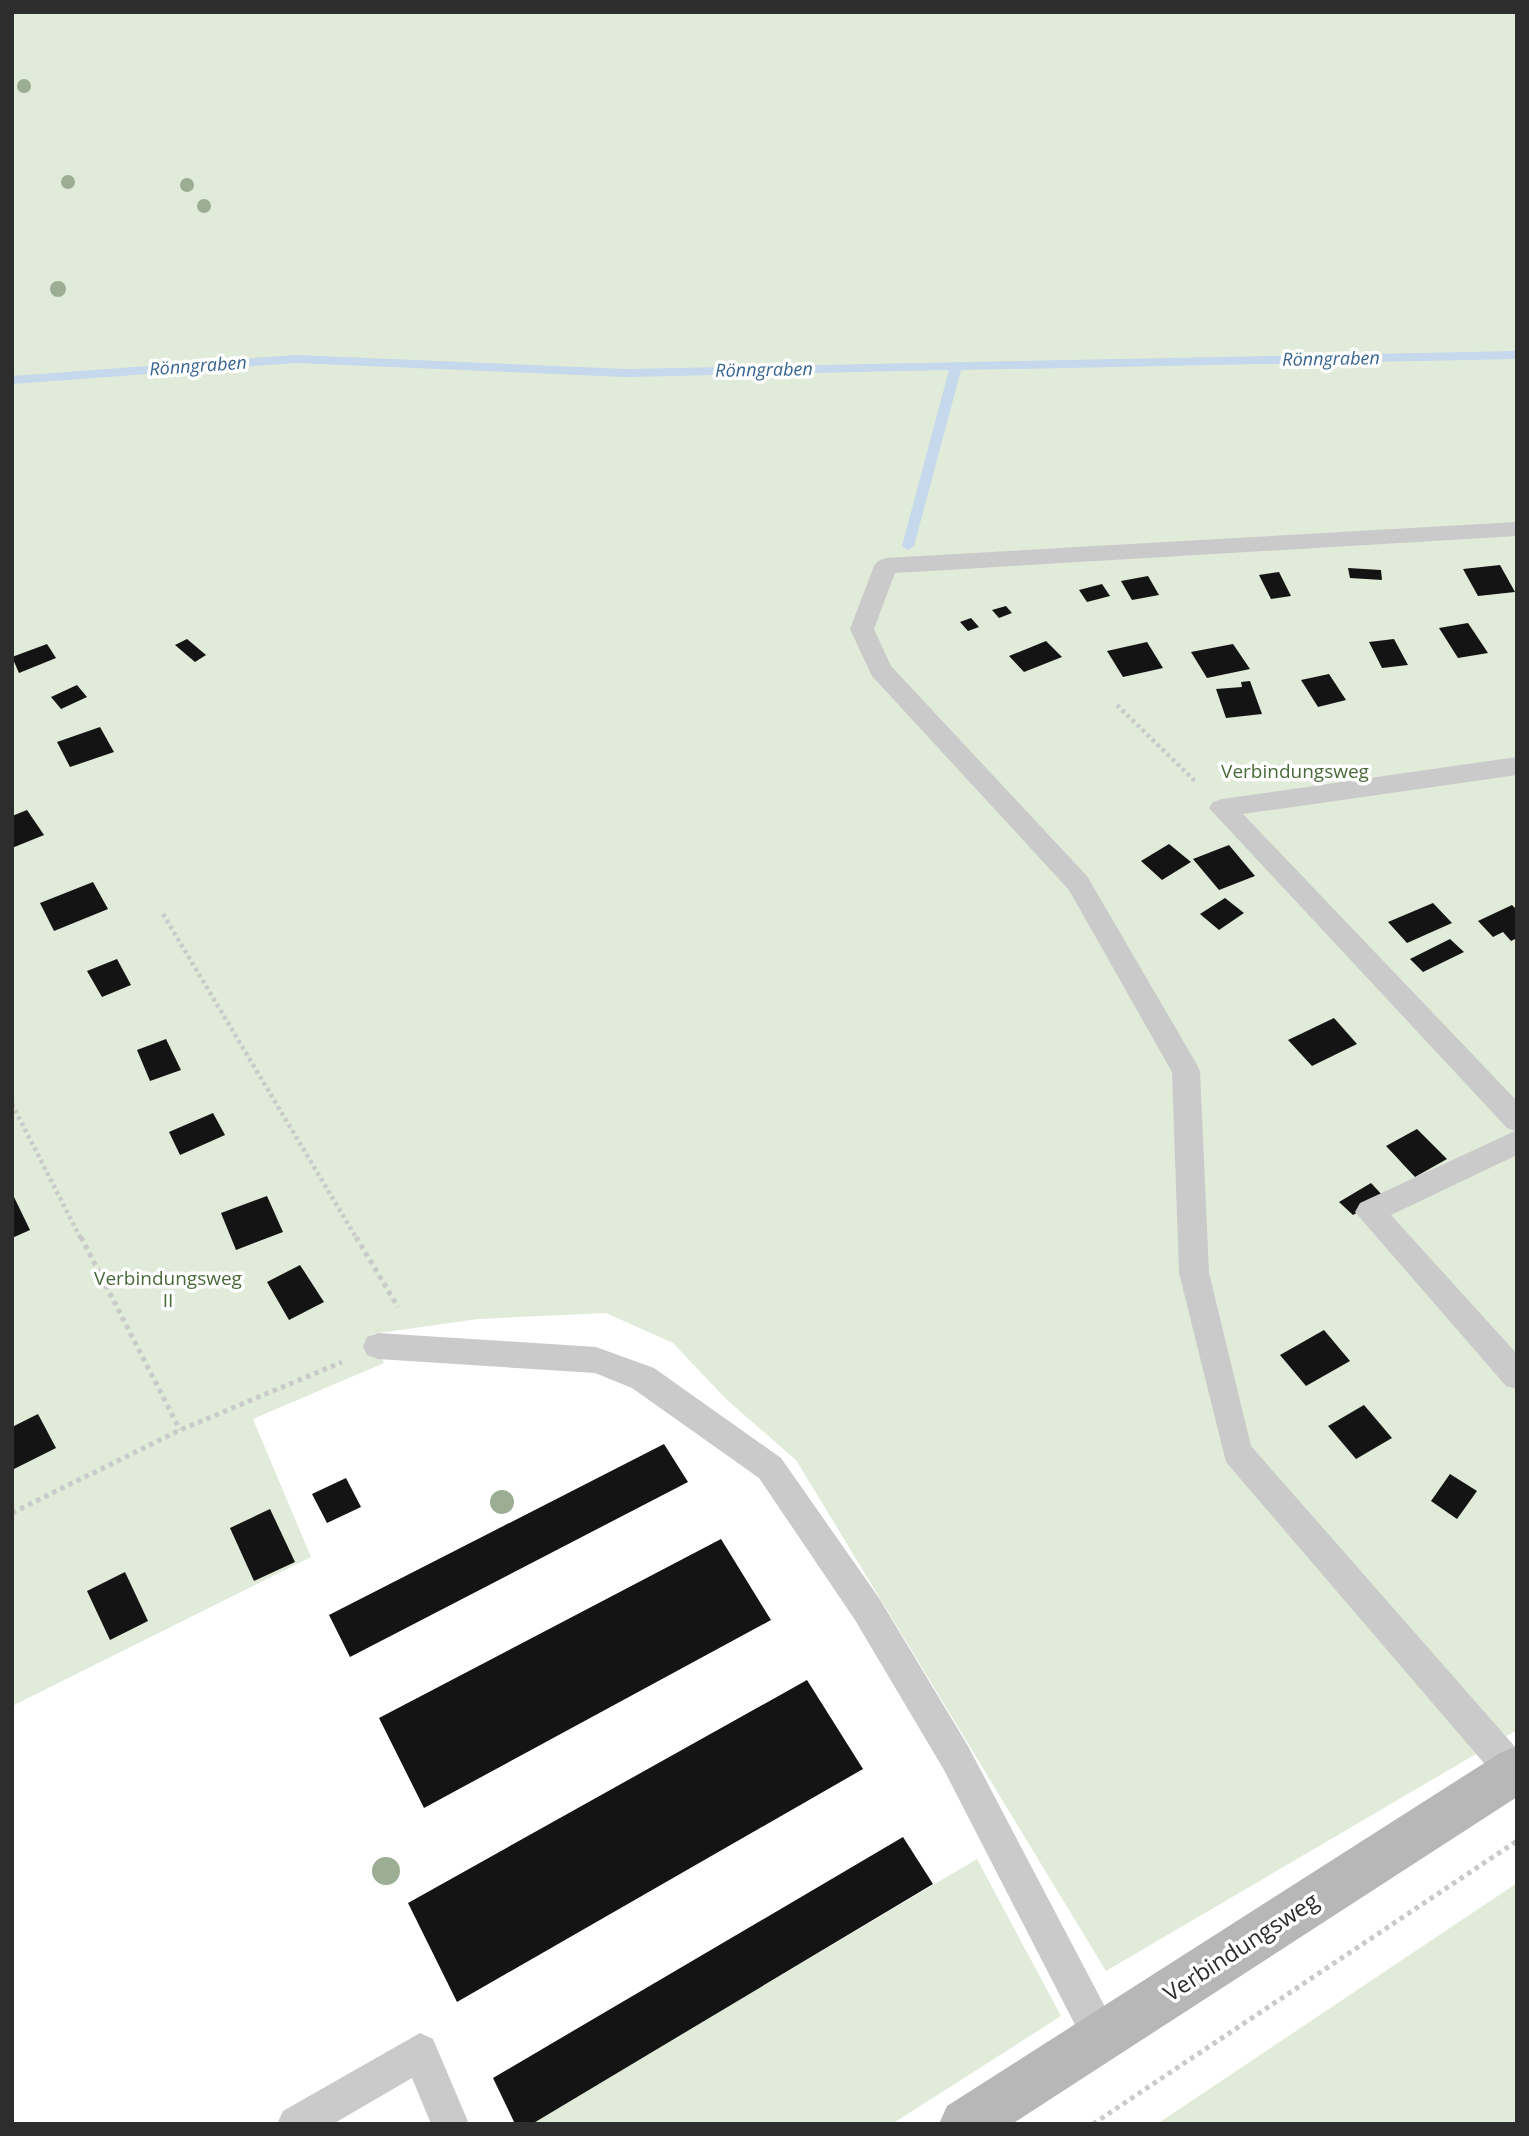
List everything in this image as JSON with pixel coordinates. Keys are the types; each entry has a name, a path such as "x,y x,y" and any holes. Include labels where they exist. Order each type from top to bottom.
{"main road":[{"name":"Verbindungsweg","path":"965,2124 1515,1770"}],"lane":[{"path":"1515,1770 1237,1452 1194,1273 1186,1071 1078,883 881,670 862,629 886,566 1517,529"},
{"path":"1222,808 1517,766"},
{"path":"1222,808 1517,1119"},
{"path":"1517,1142 1370,1212 1517,1376"},
{"path":"378,1346 596,1360 643,1378 769,1468 867,1609 956,1758 1101,2037"},
{"path":"296,2124 420,2052 450,2124"}],"path":[{"path":"1117,705 1222,808"},
{"path":"163,914 423,1349"},
{"path":"12,1104 180,1430"},
{"path":"12,1513 180,1430 378,1346"},
{"path":"1093,2124 1517,1841"}],"green space":[{"name":"Verbindungsweg II","path":"12,12 1517,12 1517,1730 1106,1971 796,1460 727,1400 673,1343 606,1313 478,1319 372,1334 384,1363 253,1419 311,1557 12,1706"},
{"path":"977,1859 1061,2016 892,2124 530,2124"},
{"path":"1517,1883 1517,2124 1157,2124"}],"building":[{"path":"1500,565 1515,592 1478,596 1463,569"},
{"path":"1348,568 1381,570 1382,580 1350,578"},
{"path":"1279,572 1291,596 1271,599 1259,575"},
{"path":"1148,576 1159,595 1132,600 1121,581"},
{"path":"1102,584 1110,596 1087,602 1079,590"},
{"path":"1006,606 1012,613 999,618 992,610"},
{"path":"971,618 979,627 968,631 960,622"},
{"path":"1468,623 1488,653 1458,658 1439,628"},
{"path":"187,639 206,655 195,662 175,645"},
{"path":"1394,639 1408,665 1382,668 1369,642"},
{"path":"1046,641 1062,657 1024,672 1009,656"},
{"path":"1147,642 1163,668 1123,677 1107,651"},
{"path":"47,644 56,658 19,673 12,657"},
{"path":"1233,644 1250,669 1207,678 1191,652"},
{"path":"1329,674 1346,700 1318,707 1301,680"},
{"path":"1250,681 1262,714 1226,718 1216,689 1242,687 1241,682"},
{"path":"77,685 87,697 61,709 51,697"},
{"path":"100,727 114,752 70,767 57,742"},
{"path":"27,810 44,835 12,848 12,816"},
{"path":"1169,844 1191,862 1162,880 1141,861"},
{"path":"1229,845 1255,876 1219,890 1193,859"},
{"path":"93,882 108,909 54,931 40,903"},
{"path":"1225,898 1244,913 1219,930 1200,914"},
{"path":"1433,903 1452,923 1407,943 1388,922"},
{"path":"1512,905 1517,910 1517,938 1511,941 1503,932 1493,937 1478,921"},
{"path":"1450,939 1464,952 1423,972 1410,959"},
{"path":"117,959 131,985 102,997 87,971"},
{"path":"1334,1018 1357,1044 1312,1066 1288,1040"},
{"path":"166,1039 181,1070 150,1081 137,1050"},
{"path":"213,1113 225,1135 180,1155 169,1132"},
{"path":"1417,1129 1447,1159 1415,1177 1386,1146"},
{"path":"1371,1183 1384,1197 1353,1215 1339,1202"},
{"path":"267,1196 283,1232 236,1250 221,1213"},
{"path":"14,1197 30,1230 12,1238 12,1198"},
{"path":"300,1265 324,1302 289,1320 267,1282"},
{"path":"1324,1330 1350,1361 1306,1386 1280,1355"},
{"path":"1364,1405 1392,1438 1356,1459 1328,1426"},
{"path":"38,1414 56,1448 12,1470 12,1427"},
{"path":"664,1444 688,1482 350,1657 329,1615"},
{"path":"1450,1474 1477,1491 1457,1519 1431,1501"},
{"path":"346,1478 361,1507 327,1523 312,1494"},
{"path":"270,1509 295,1562 254,1581 230,1528"},
{"path":"721,1539 771,1620 424,1808 379,1718"},
{"path":"125,1572 148,1621 110,1640 87,1591"},
{"path":"807,1680 863,1769 457,2002 408,1903"},
{"path":"903,1837 933,1884 532,2124 515,2124 493,2078"}],"waterway":[{"name":"Rönngraben","path":"956,366 1517,355"},
{"name":"Rönngraben","path":"12,380 295,359 626,373 956,366"},
{"path":"908,546 956,366"}]}
